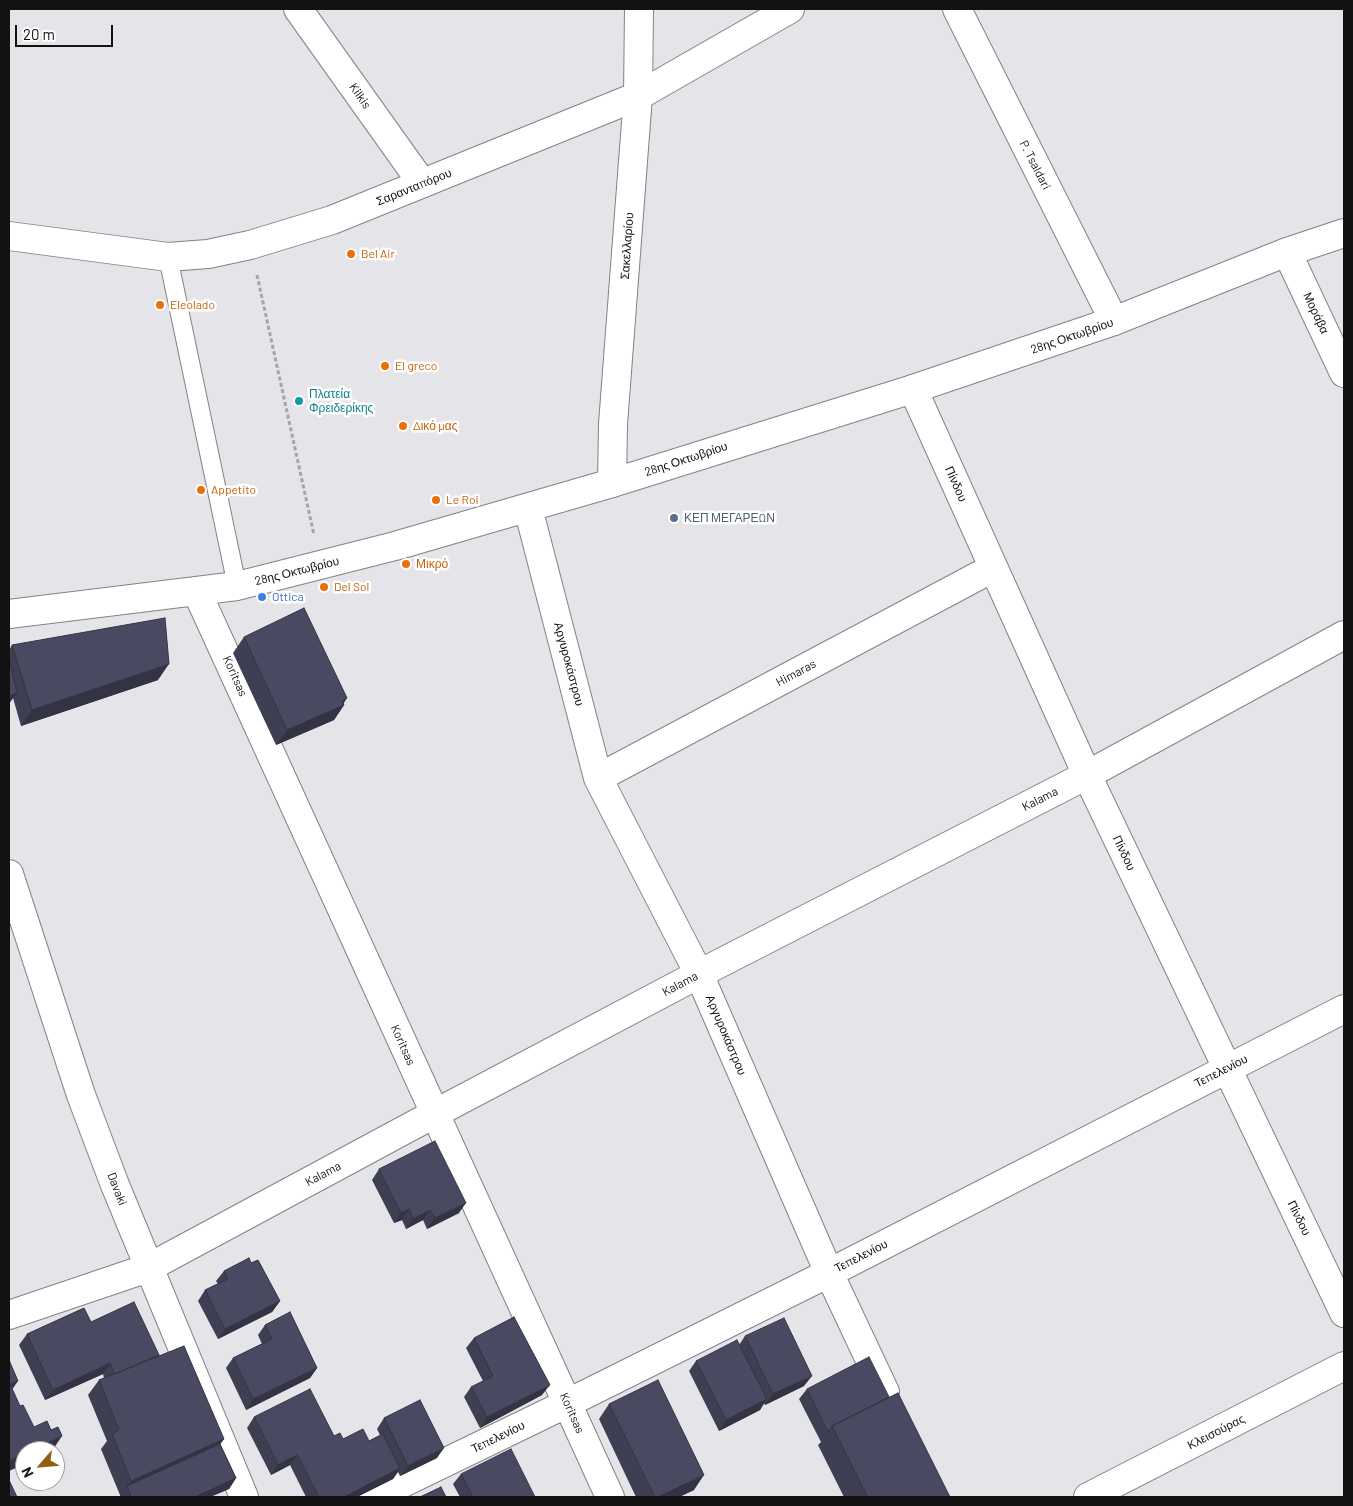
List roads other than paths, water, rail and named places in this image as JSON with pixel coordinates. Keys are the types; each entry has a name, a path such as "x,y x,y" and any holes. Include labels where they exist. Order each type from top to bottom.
{"street":[{"name":"Kilkis","path":"298,9 422,184"},
{"name":"Σακελλαρίου","path":"612,482 613,424 638,96 639,9"},
{"name":"Σαρανταπόρου","path":"9,236 168,257 208,254 250,245 332,220 638,96 790,9"},
{"name":"P. Tsaldari","path":"957,9 1114,322"},
{"name":"28ης Οκτωβρίου","path":"9,614 237,586 395,546 528,508 914,389 1114,322 1287,252 1344,233"},
{"name":"Μοράβα","path":"1287,252 1344,373"},
{"name":"Πίνδου","path":"914,389 1087,775 1344,1312"},
{"name":"Αργυροκάστρου","path":"528,508 598,778 699,974 829,1273 896,1416"},
{"name":"Himaras","path":"598,778 993,568"},
{"name":"Koritsas","path":"197,592 610,1497"},
{"name":"Kalama","path":"9,1314 148,1268 699,974 1087,775 1344,635"},
{"name":"Davaki","path":"9,874 14,912 81,1094 148,1268 244,1497"},
{"name":"Τεπελενίου","path":"374,1497 568,1404 829,1273 1344,1009"},
{"name":"Κλεισούρας","path":"1088,1497 1344,1366"}],"lane":[{"path":"168,257 237,586"}],"place":[{"name":"Bel Air","path":"351,254"},
{"name":"Eleolado","path":"160,305"},
{"name":"El greco","path":"385,366"},
{"name":"Πλατεία Φρειδερίκης","path":"299,401"},
{"name":"Δικό μας","path":"403,426"},
{"name":"Appetito","path":"201,490"},
{"name":"Le Roi","path":"436,500"},
{"name":"ΚΕΠ ΜΕΓΑΡΕΩΝ","path":"674,518"},
{"name":"Μικρό","path":"406,564"},
{"name":"Del Sol","path":"324,587"},
{"name":"Ottica","path":"262,597"}]}
